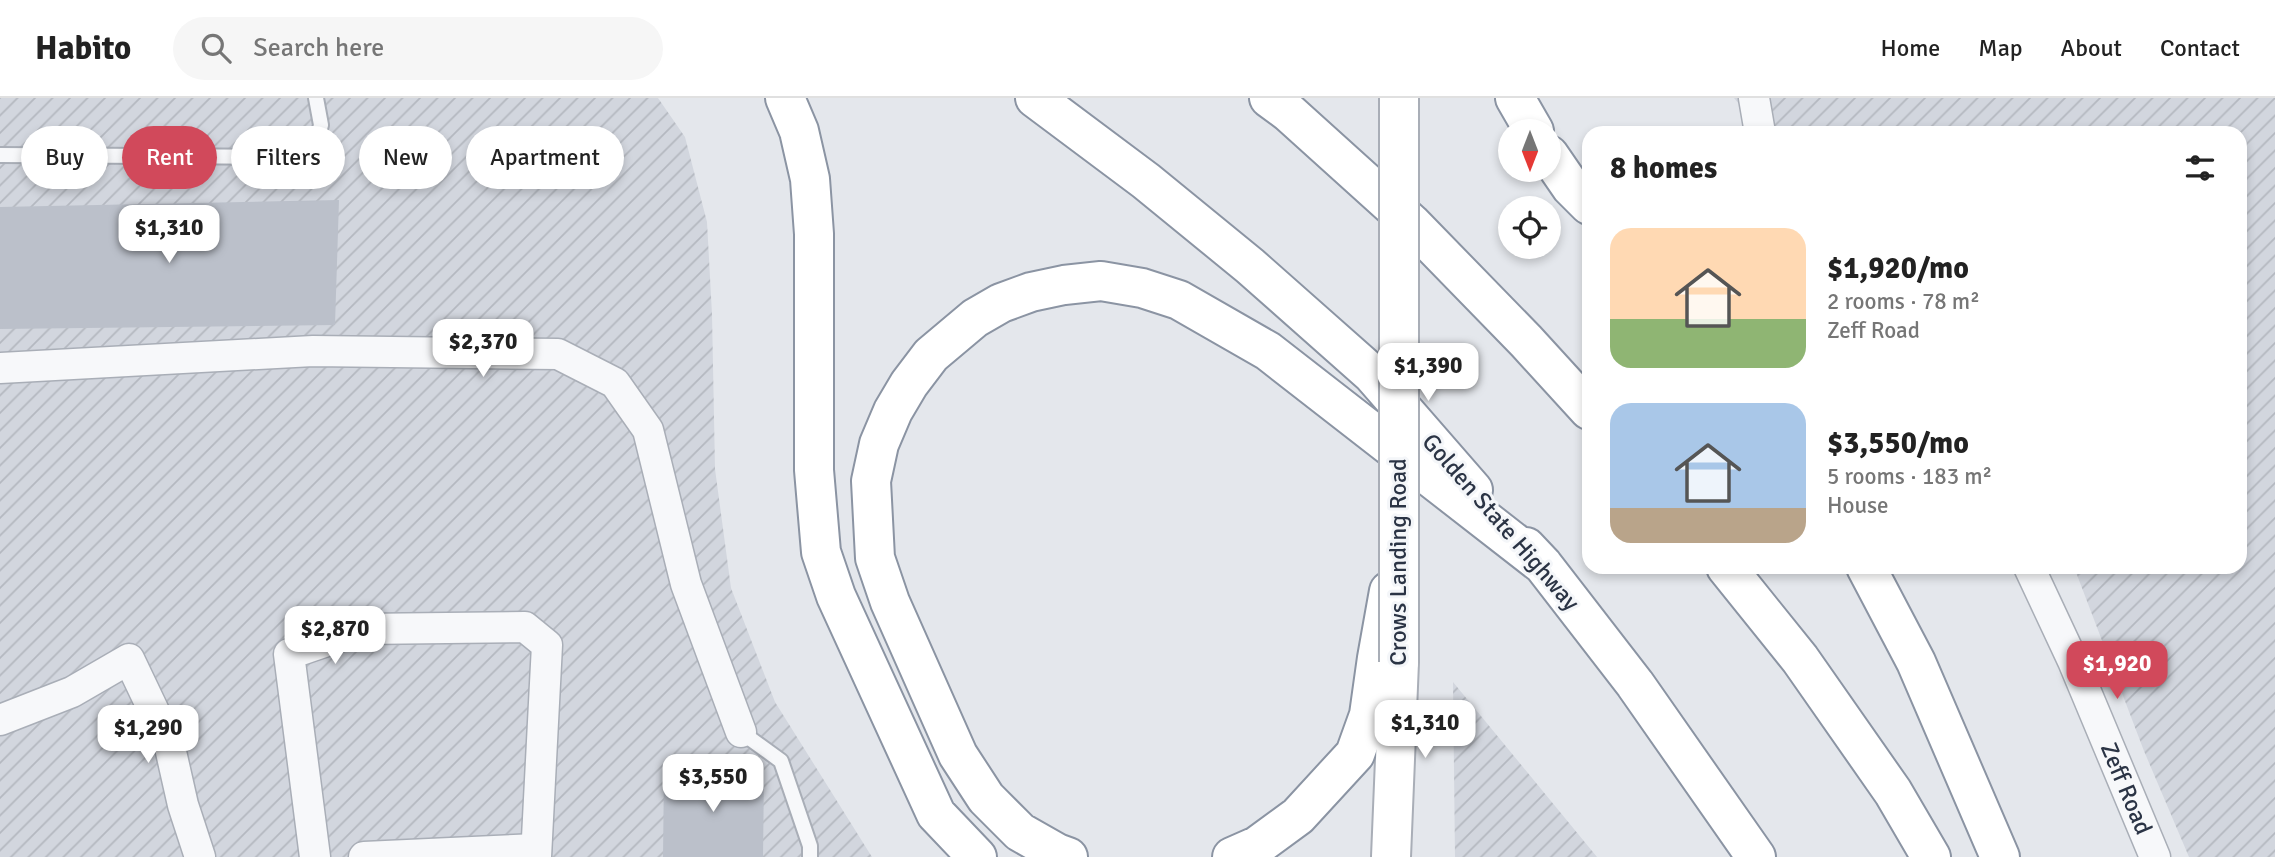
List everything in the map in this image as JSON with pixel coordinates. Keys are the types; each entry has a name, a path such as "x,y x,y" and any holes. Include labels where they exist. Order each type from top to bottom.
{"main road":[{"path":"785,98 799,131 810,179 814,234 814,470 821,552 836,596 936,814 977,857"},
{"name":"Golden State Highway","path":"1035,98 1146,181 1229,249 1372,374 1543,565 1635,684 1756,857"},
{"path":"1269,98 1411,223 1582,402"},
{"name":"Crows Landing Road","path":"1391,857 1388,660 1399,541 1399,98"},
{"path":"1515,98 1527,119"},
{"path":"1561,172 1582,198"},
{"path":"1068,857 1020,832 986,798 958,755 890,602 875,558 872,481 879,444 898,402 931,355 975,318 1001,303 1031,292 1089,282 1101,281 1142,288 1179,300 1268,351 1543,565"},
{"path":"1732,574 1800,659 1893,792 1931,857"},
{"path":"1870,574 1916,662 2000,857"},
{"path":"1232,857 1257,846 1298,816 1354,754 1388,660"}],"street":[{"path":"1754,98 1758,126"},
{"path":"0,368 313,351 558,354 615,383 648,430 687,584 741,732"},
{"name":"Zeff Road","path":"2032,574 2073,661 2155,857"},
{"path":"315,857 289,654 362,629 525,627 547,645 536,853 364,857"},
{"path":"0,720 72,692 129,659 169,743 183,805 200,857"}],"lane":[{"path":"0,155 276,157 315,148 321,125 316,98"},
{"path":"741,732 781,761 810,846 810,857"}],"shaded area":[{"path":"0,98 658,98 685,137 707,222 715,469 731,588 775,702 872,857 0,857"},
{"path":"1734,98 2275,98 2275,857 2189,857 2144,751 2077,574 2247,574 2247,126 1757,126"},
{"path":"1453,682 1597,857 1455,857"}],"building":[{"path":"339,200 335,325 0,329 0,207"},
{"path":"664,770 764,771 763,857 663,857"}]}
